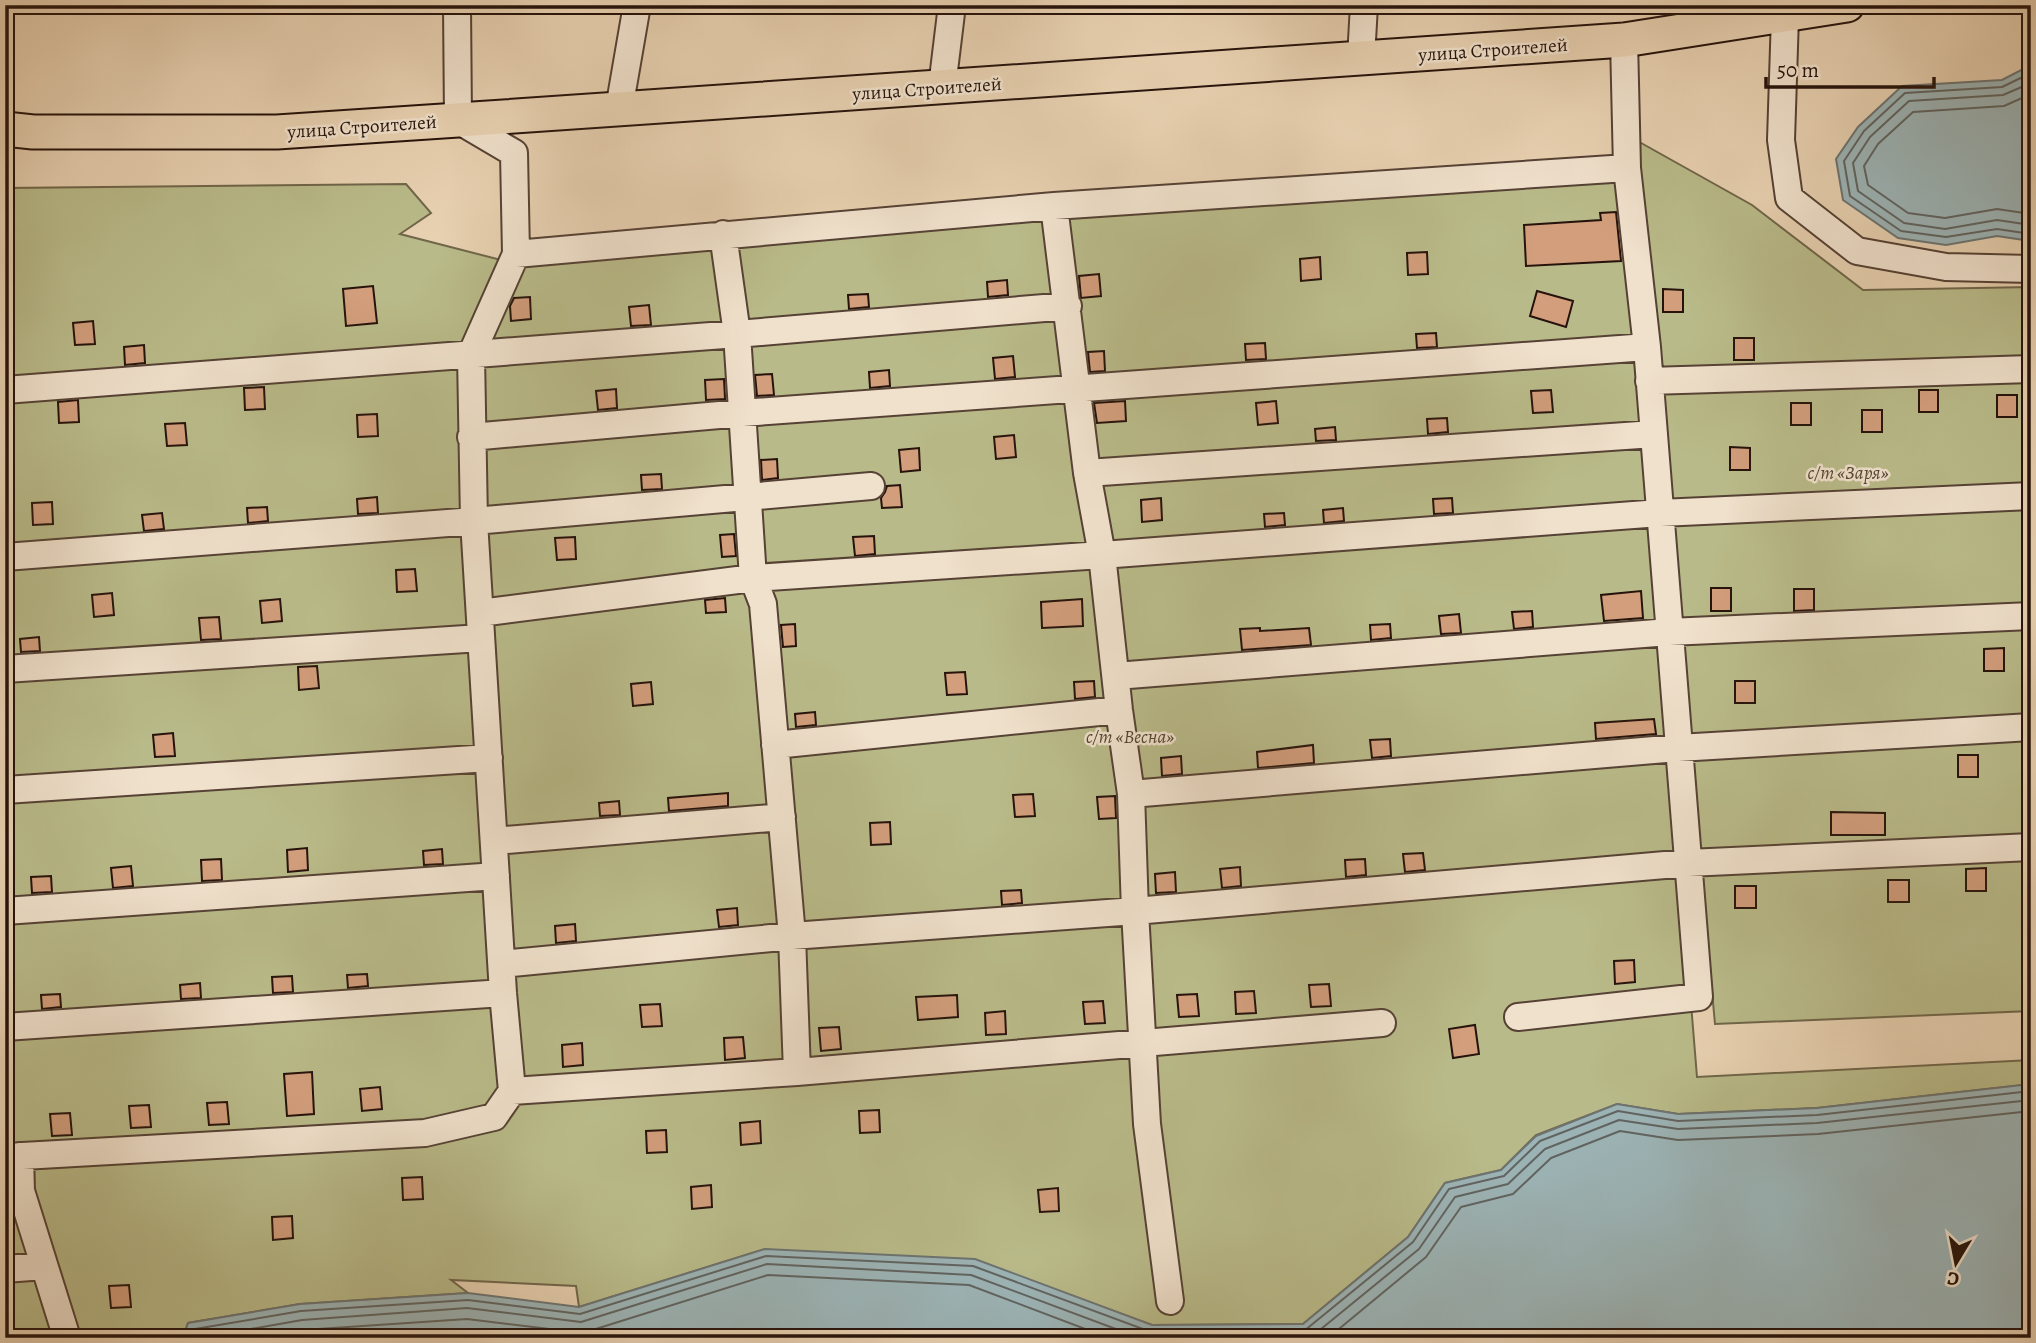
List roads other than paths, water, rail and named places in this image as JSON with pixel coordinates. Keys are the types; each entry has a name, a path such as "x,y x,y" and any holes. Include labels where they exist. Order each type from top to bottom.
{"main road":[{"name":"улица Строителей","path":"5,129 33,132 277,132 458,120 1624,40 1847,5"}],"street":[{"path":"67,1338 12,1156 425,1133 494,1117 512,1091 503,993 474,521 471,355 516,254 514,153 458,120 457,5"},
{"path":"619,109 637,5"},
{"path":"942,87 951,5"},
{"path":"1361,58 1364,5"},
{"path":"1785,16 1781,140 1789,198 1857,251 1946,267 2031,269"},
{"path":"1518,1017 1699,997 1647,347 1627,168 1624,40"},
{"path":"516,254 1054,206 1627,168"},
{"path":"1054,206 1087,473 1102,555 1131,794 1147,1124 1170,1301"},
{"path":"723,234 737,334 753,578 763,604 782,817 792,936 797,1072"},
{"path":"5,390 1068,306"},
{"path":"471,437 742,413 1647,347"},
{"path":"1649,381 2031,369"},
{"path":"1087,473 1654,434"},
{"path":"5,558 871,486"},
{"path":"5,669 481,626 753,578 1660,513 2031,496"},
{"path":"1116,676 1670,632 2031,615"},
{"path":"775,746 1119,710"},
{"path":"1131,794 1678,748 2031,727"},
{"path":"5,790 489,758"},
{"path":"494,841 782,817"},
{"path":"502,964 792,936 1135,911 1688,863 2031,847"},
{"path":"5,911 496,876"},
{"path":"5,1027 503,993"},
{"path":"512,1091 797,1072 1382,1023"},
{"path":"5,1269 44,1266"}],"water":[{"path":"2031,65 2031,241 1997,236 1946,245 1898,238 1843,200 1836,159 1858,127 1902,86 2002,80"},
{"path":"2031,1084 2031,1338 183,1338 188,1323 300,1304 468,1293 579,1307 765,1249 975,1259 1152,1325 1303,1324 1408,1237 1445,1183 1501,1170 1536,1136 1617,1104 1678,1114 1817,1108"}],"park label":[{"name":"с/т «Заря»","path":"1848,472"},
{"name":"с/т «Весна»","path":"1130,736"}]}
